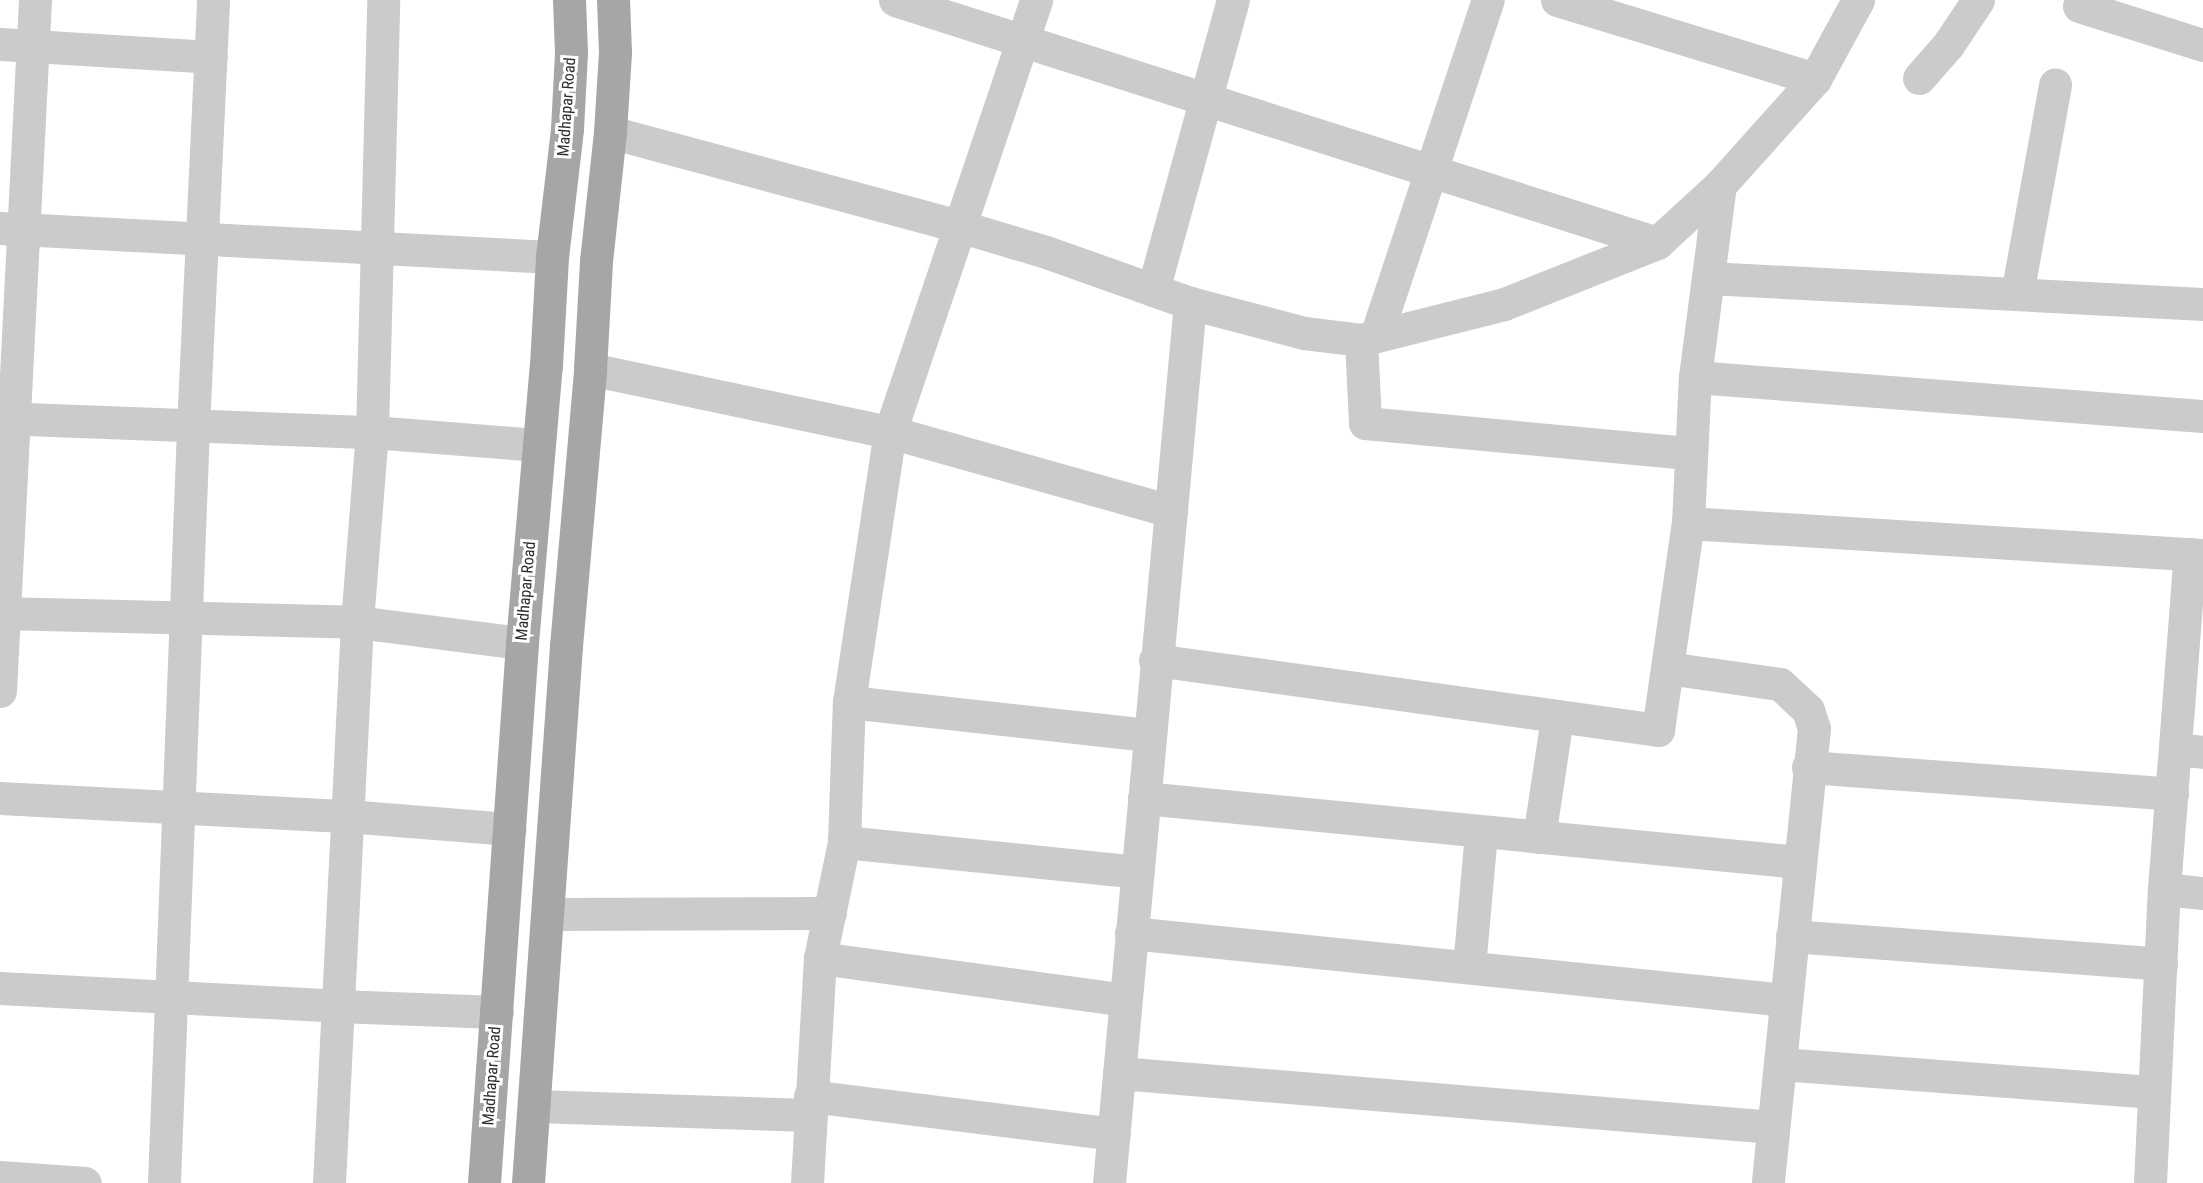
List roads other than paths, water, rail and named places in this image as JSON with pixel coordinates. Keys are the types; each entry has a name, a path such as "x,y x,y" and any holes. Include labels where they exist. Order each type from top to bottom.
{"main road":[{"name":"Madhapar Road","path":"484,1183 552,258 567,129 571,52 568,0"},
{"path":"528,1183 549,914 565,658 590,369 596,261 610,132 615,52 613,0"}],"street":[{"path":"0,691 12,228 33,47 35,0"},
{"path":"164,1183 193,427 213,0"},
{"path":"329,1183 357,622 372,432 383,0"},
{"path":"896,0 1657,243"},
{"path":"807,1183 820,958 844,842 849,702 890,432 1036,0"},
{"path":"1153,290 1233,0"},
{"path":"1488,0 1431,171 1369,338 1365,423 1691,453"},
{"path":"1557,0 1815,80"},
{"path":"610,132 959,226 1046,252 1190,303 1304,333 1369,338 1504,304 1657,243 1720,185 1815,80 1858,0"},
{"path":"1919,78 1947,45 1978,0"},
{"path":"2079,6 2203,45"},
{"path":"0,44 211,57"},
{"path":"2017,294 2055,84"},
{"path":"1155,660 1557,718 1658,730 1688,523 1695,377 1720,185"},
{"path":"12,228 552,258"},
{"path":"1708,278 2203,304"},
{"path":"1109,1183 1155,660 1190,303"},
{"path":"590,369 890,432 1171,511"},
{"path":"1695,377 2203,416"},
{"path":"7,418 193,427 372,432 538,445"},
{"path":"1688,523 2196,555 2189,751 2172,794 2164,889 2150,1183"},
{"path":"2,614 357,622 522,643"},
{"path":"1667,668 1780,684 1808,710 1814,728 1808,767 1768,1183"},
{"path":"849,702 1150,735"},
{"path":"1539,837 1557,718"},
{"path":"1808,767 2172,794"},
{"path":"0,798 347,816 509,829"},
{"path":"1144,798 1799,862"},
{"path":"1469,967 1481,832"},
{"path":"844,842 1137,872"},
{"path":"2164,889 2203,893"},
{"path":"549,914 830,913"},
{"path":"1131,933 1786,1000"},
{"path":"1792,936 2161,964"},
{"path":"820,958 1125,1000"},
{"path":"0,988 497,1012"},
{"path":"1780,1064 2154,1092"},
{"path":"1119,1073 1773,1127"},
{"path":"535,1106 810,1105 1114,1134"},
{"path":"0,1177 85,1183"}]}
